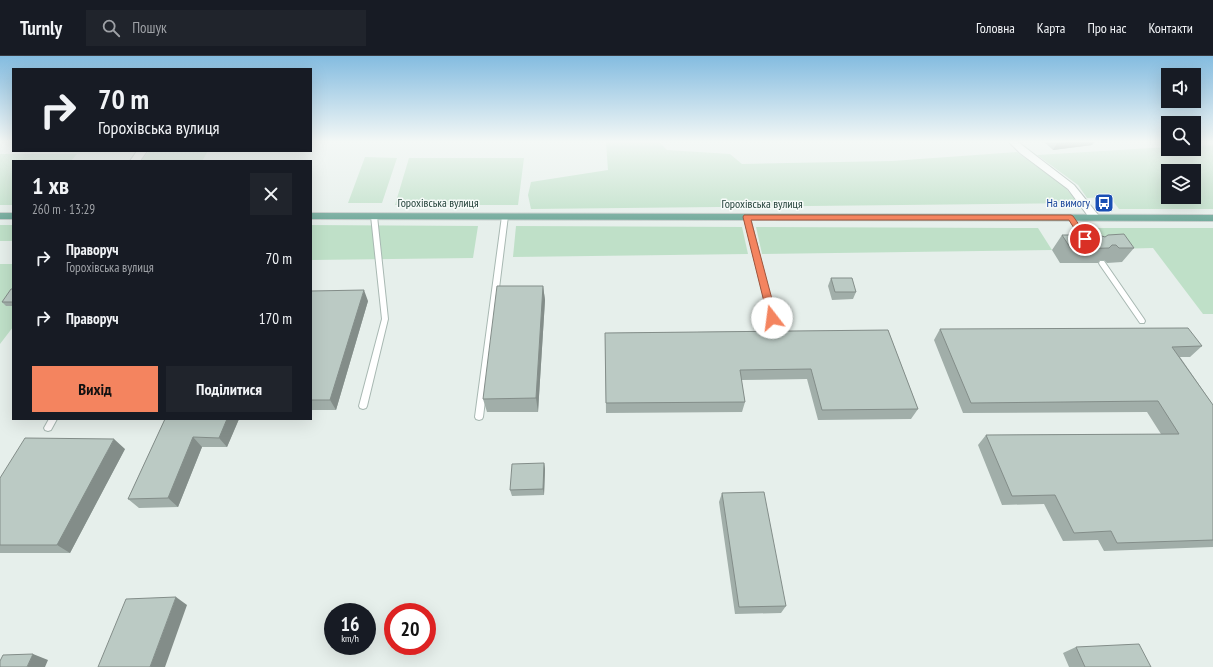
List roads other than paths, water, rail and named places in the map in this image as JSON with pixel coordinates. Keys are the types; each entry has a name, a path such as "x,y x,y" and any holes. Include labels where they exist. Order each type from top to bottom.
{"main road":[{"path":"0,216 12,216"},
{"name":"Горохівська вулиця","path":"312,216 1213,218"}],"street":[{"path":"1048,171 1070,187 1095,218"}],"lane":[{"path":"363,406 385,319 374,216"},
{"path":"479,417 505,216"},
{"path":"747,217 772,318"},
{"path":"1071,218 1092,249"},
{"path":"1102,263 1142,321"},
{"path":"48,428 52,420"}],"place":[{"name":"На вимогу","path":"1104,203"}]}
